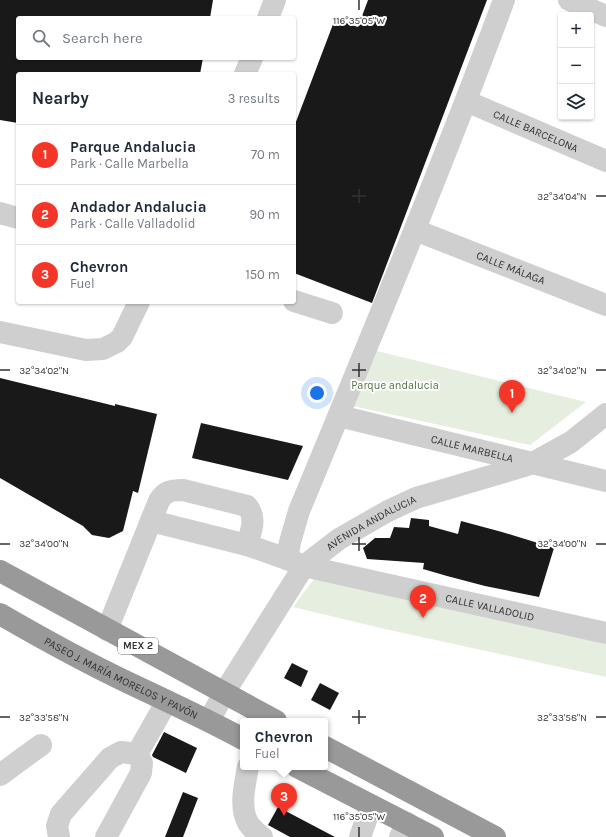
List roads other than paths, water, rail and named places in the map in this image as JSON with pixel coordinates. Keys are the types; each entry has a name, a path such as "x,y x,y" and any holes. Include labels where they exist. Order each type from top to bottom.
{"highway":[{"name":"MEX 2","path":"0,571 270,718"},
{"name":"PASEO J. MARÍA MORELOS Y PAVÓN","path":"0,614 64,650 240,737"},
{"path":"328,749 495,837"},
{"path":"303,770 418,833"}],"street":[{"path":"269,16 275,0"},
{"path":"295,563 290,542 299,512 415,230 504,0"},
{"path":"569,0 606,16"},
{"path":"246,72 251,60"},
{"name":"CALLE BARCELONA","path":"466,101 606,161"},
{"path":"0,213 16,217"},
{"name":"CALLE MÁLAGA","path":"415,230 606,305"},
{"path":"296,302 332,313"},
{"path":"0,332 86,350 103,349 117,342 122,337 137,304"},
{"name":"AVENIDA ANDALUCIA","path":"209,721 295,563 388,510 416,498 531,464 571,442 606,414"},
{"name":"CALLE MARBELLA","path":"339,416 531,464 606,481"},
{"path":"107,630 151,520 164,493 173,490 183,490 247,506 252,512 253,523 247,545"},
{"name":"CALLE VALLADOLID","path":"151,520 247,545 295,563 606,633"},
{"path":"137,754 167,701"},
{"path":"0,775 41,745"},
{"path":"59,837 57,826 62,814 110,758 121,752 137,754"},
{"path":"106,837 141,773 142,763 137,754"},
{"path":"248,770 243,801 245,812 248,823 262,837"},
{"path":"360,837 371,806"}],"place":[{"name":"Parque Andalucia","path":"512,413"},
{"name":"Andador Andalucia","path":"423,618"},
{"name":"Chevron","path":"284,816"}],"park label":[{"name":"Parque andalucia","path":"395,385"}]}
